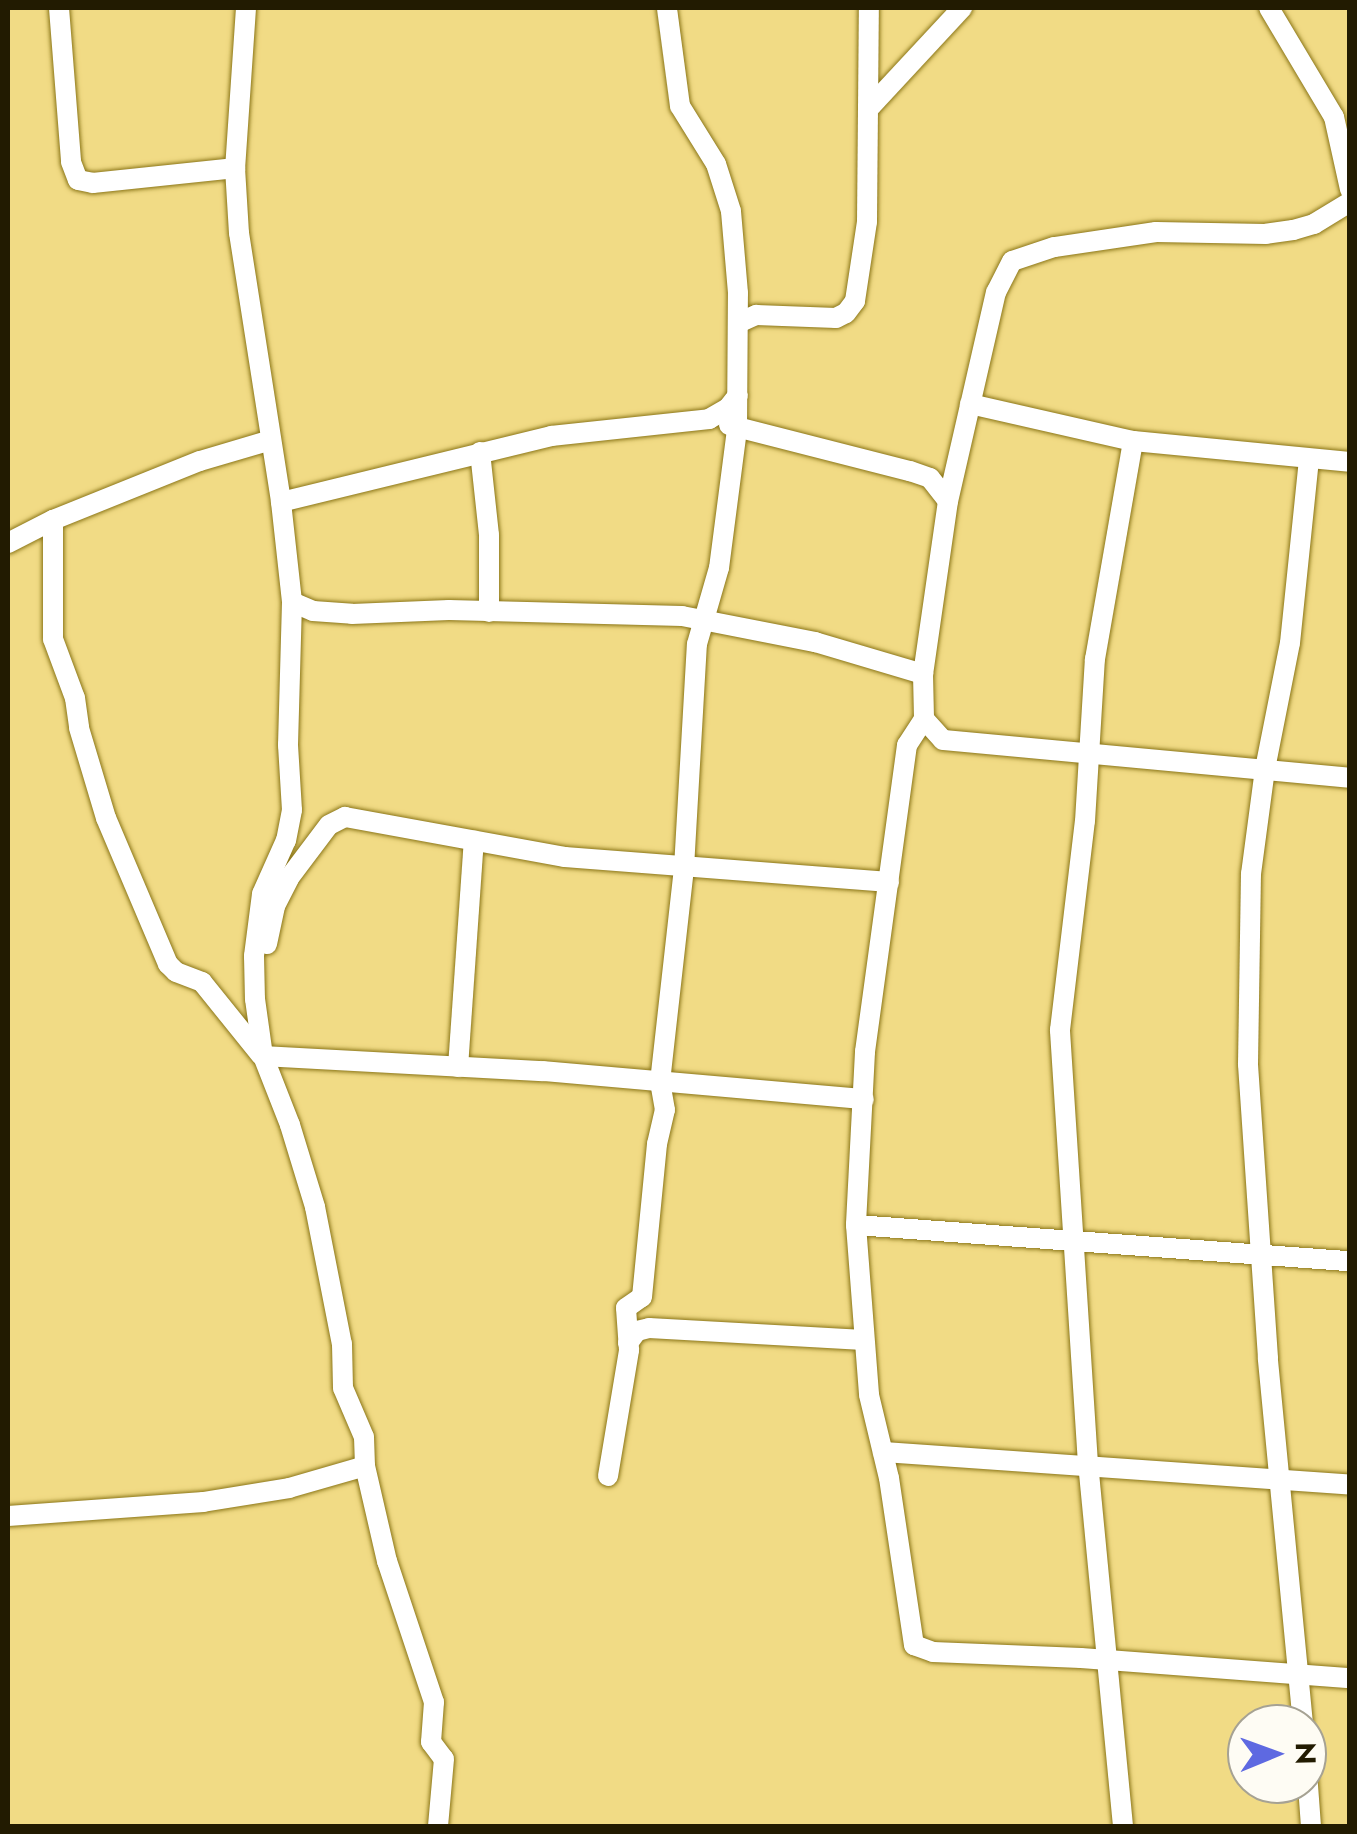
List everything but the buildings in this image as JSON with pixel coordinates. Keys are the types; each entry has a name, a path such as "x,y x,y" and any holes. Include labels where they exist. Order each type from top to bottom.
{"street":[{"path":"59,8 72,162 78,180 93,183 235,168"},
{"path":"246,8 235,168 247,306 281,502 292,602 290,828 262,894 254,956 262,1056"},
{"path":"608,1476 628,1343 626,1308 639,1302 644,1290 656,1144 666,1101 660,1082 684,868 695,655 719,568 738,429 738,323 731,211 716,164 680,106 666,8"},
{"path":"738,323 756,315 836,318 846,314 855,301 867,222 869,8"},
{"path":"871,106 962,8"},
{"path":"1269,8 1334,117 1350,189"},
{"path":"1346,159 1350,133"},
{"path":"1350,202 1314,224 1293,230 1266,234 1156,232 1026,253 1002,272 948,501 923,674 924,719 907,745 865,1052 856,1225 869,1395 883,1452 917,1648 1350,1678"},
{"path":"708,419 728,408 738,395"},
{"path":"970,404 1133,441 1350,462"},
{"path":"281,502 480,452 617,426 708,419 910,471 930,478 948,501"},
{"path":"8,543 53,520 200,462 268,441"},
{"path":"1123,1826 1088,1464 1060,1030 1085,821 1095,659 1133,441"},
{"path":"480,452 490,535 489,612"},
{"path":"1301,1704 1248,1064 1251,874 1265,769 1290,643 1309,460"},
{"path":"53,520 53,640 75,698 79,728 106,818 168,964 176,972 202,982 262,1056 290,1125 315,1208 342,1344 343,1388 364,1437 365,1466 398,1608 434,1702 431,1742 444,1759 438,1826"},
{"path":"292,602 327,613 642,612 705,620 853,651 923,674"},
{"path":"924,719 943,740 1350,778"},
{"path":"262,1056 273,1040 262,976 275,906 289,878 337,819 355,816 474,842 565,856 888,882"},
{"path":"458,1067 474,842"},
{"path":"262,1056 864,1099"},
{"path":"856,1225 1350,1261"},
{"path":"628,1343 637,1331 649,1328 864,1340"},
{"path":"883,1452 1350,1485"},
{"path":"8,1516 203,1502 289,1488 365,1466"}]}
